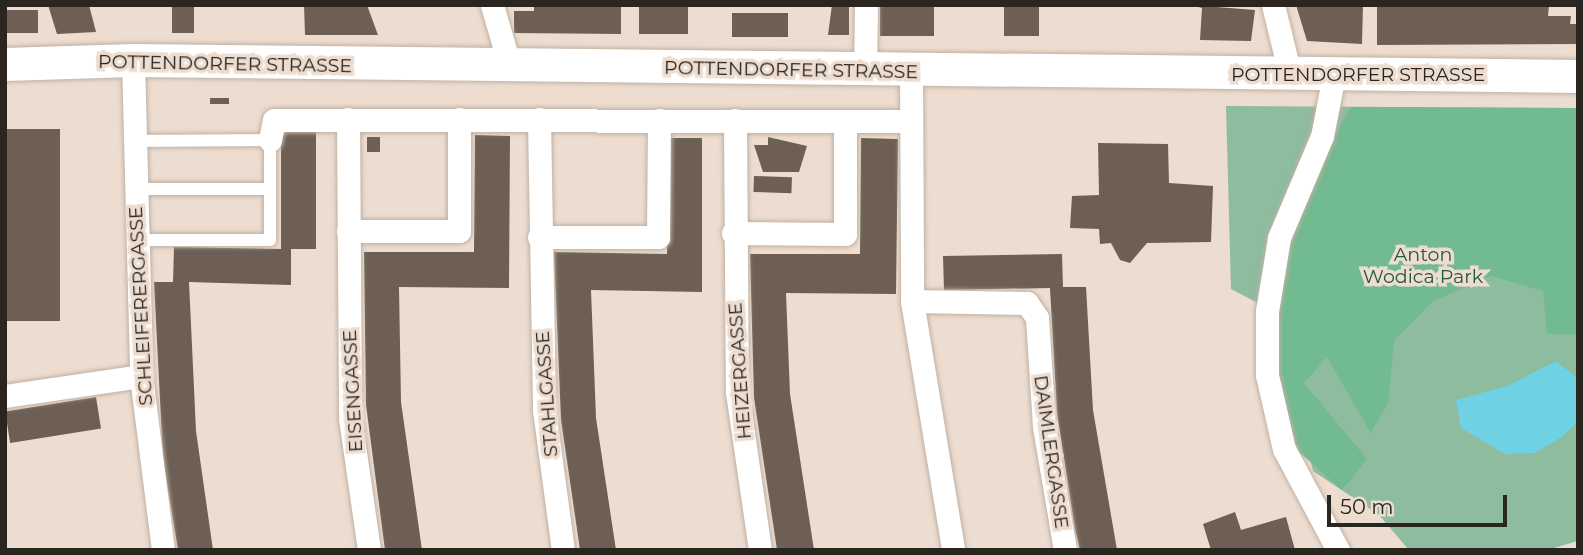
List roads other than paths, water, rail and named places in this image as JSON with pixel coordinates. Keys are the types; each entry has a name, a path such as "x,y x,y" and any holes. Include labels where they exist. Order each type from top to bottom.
{"main road":[{"name":"POTTENDORFER STRASSE","path":"5,64 134,60 911,72 1578,76"}],"street":[{"path":"492,5 510,67"},
{"path":"865,71 866,5"},
{"path":"1273,5 1290,74"},
{"name":"SCHLEIFERERGASSE","path":"134,60 141,376 163,550"},
{"path":"911,72 912,301 953,550"},
{"path":"1334,75 1322,136 1279,238 1267,311 1267,375 1284,449 1338,550"},
{"name":"EISENGASSE","path":"348,119 350,418 369,550"},
{"path":"348,231 460,231 459,119"},
{"name":"STAHLGASSE","path":"539,119 544,410 563,550"},
{"path":"270,140 274,120 910,121"},
{"path":"539,237 658,237 659,120"},
{"name":"HEIZERGASSE","path":"734,120 733,233 737,392 760,550"},
{"path":"733,233 845,234 845,121"},
{"name":"DAIMLERGASSE","path":"912,301 1027,303 1037,318 1044,428 1065,550"},
{"path":"5,396 141,376"}],"lane":[{"path":"135,141 270,140 270,240 137,240"},
{"path":"136,189 270,189"}],"water":[{"path":"1556,361 1578,379 1578,421 1563,436 1535,453 1505,454 1461,428 1456,400 1507,386"}],"park label":[{"name":"Anton Wodica Park","path":"1423,266"}]}
